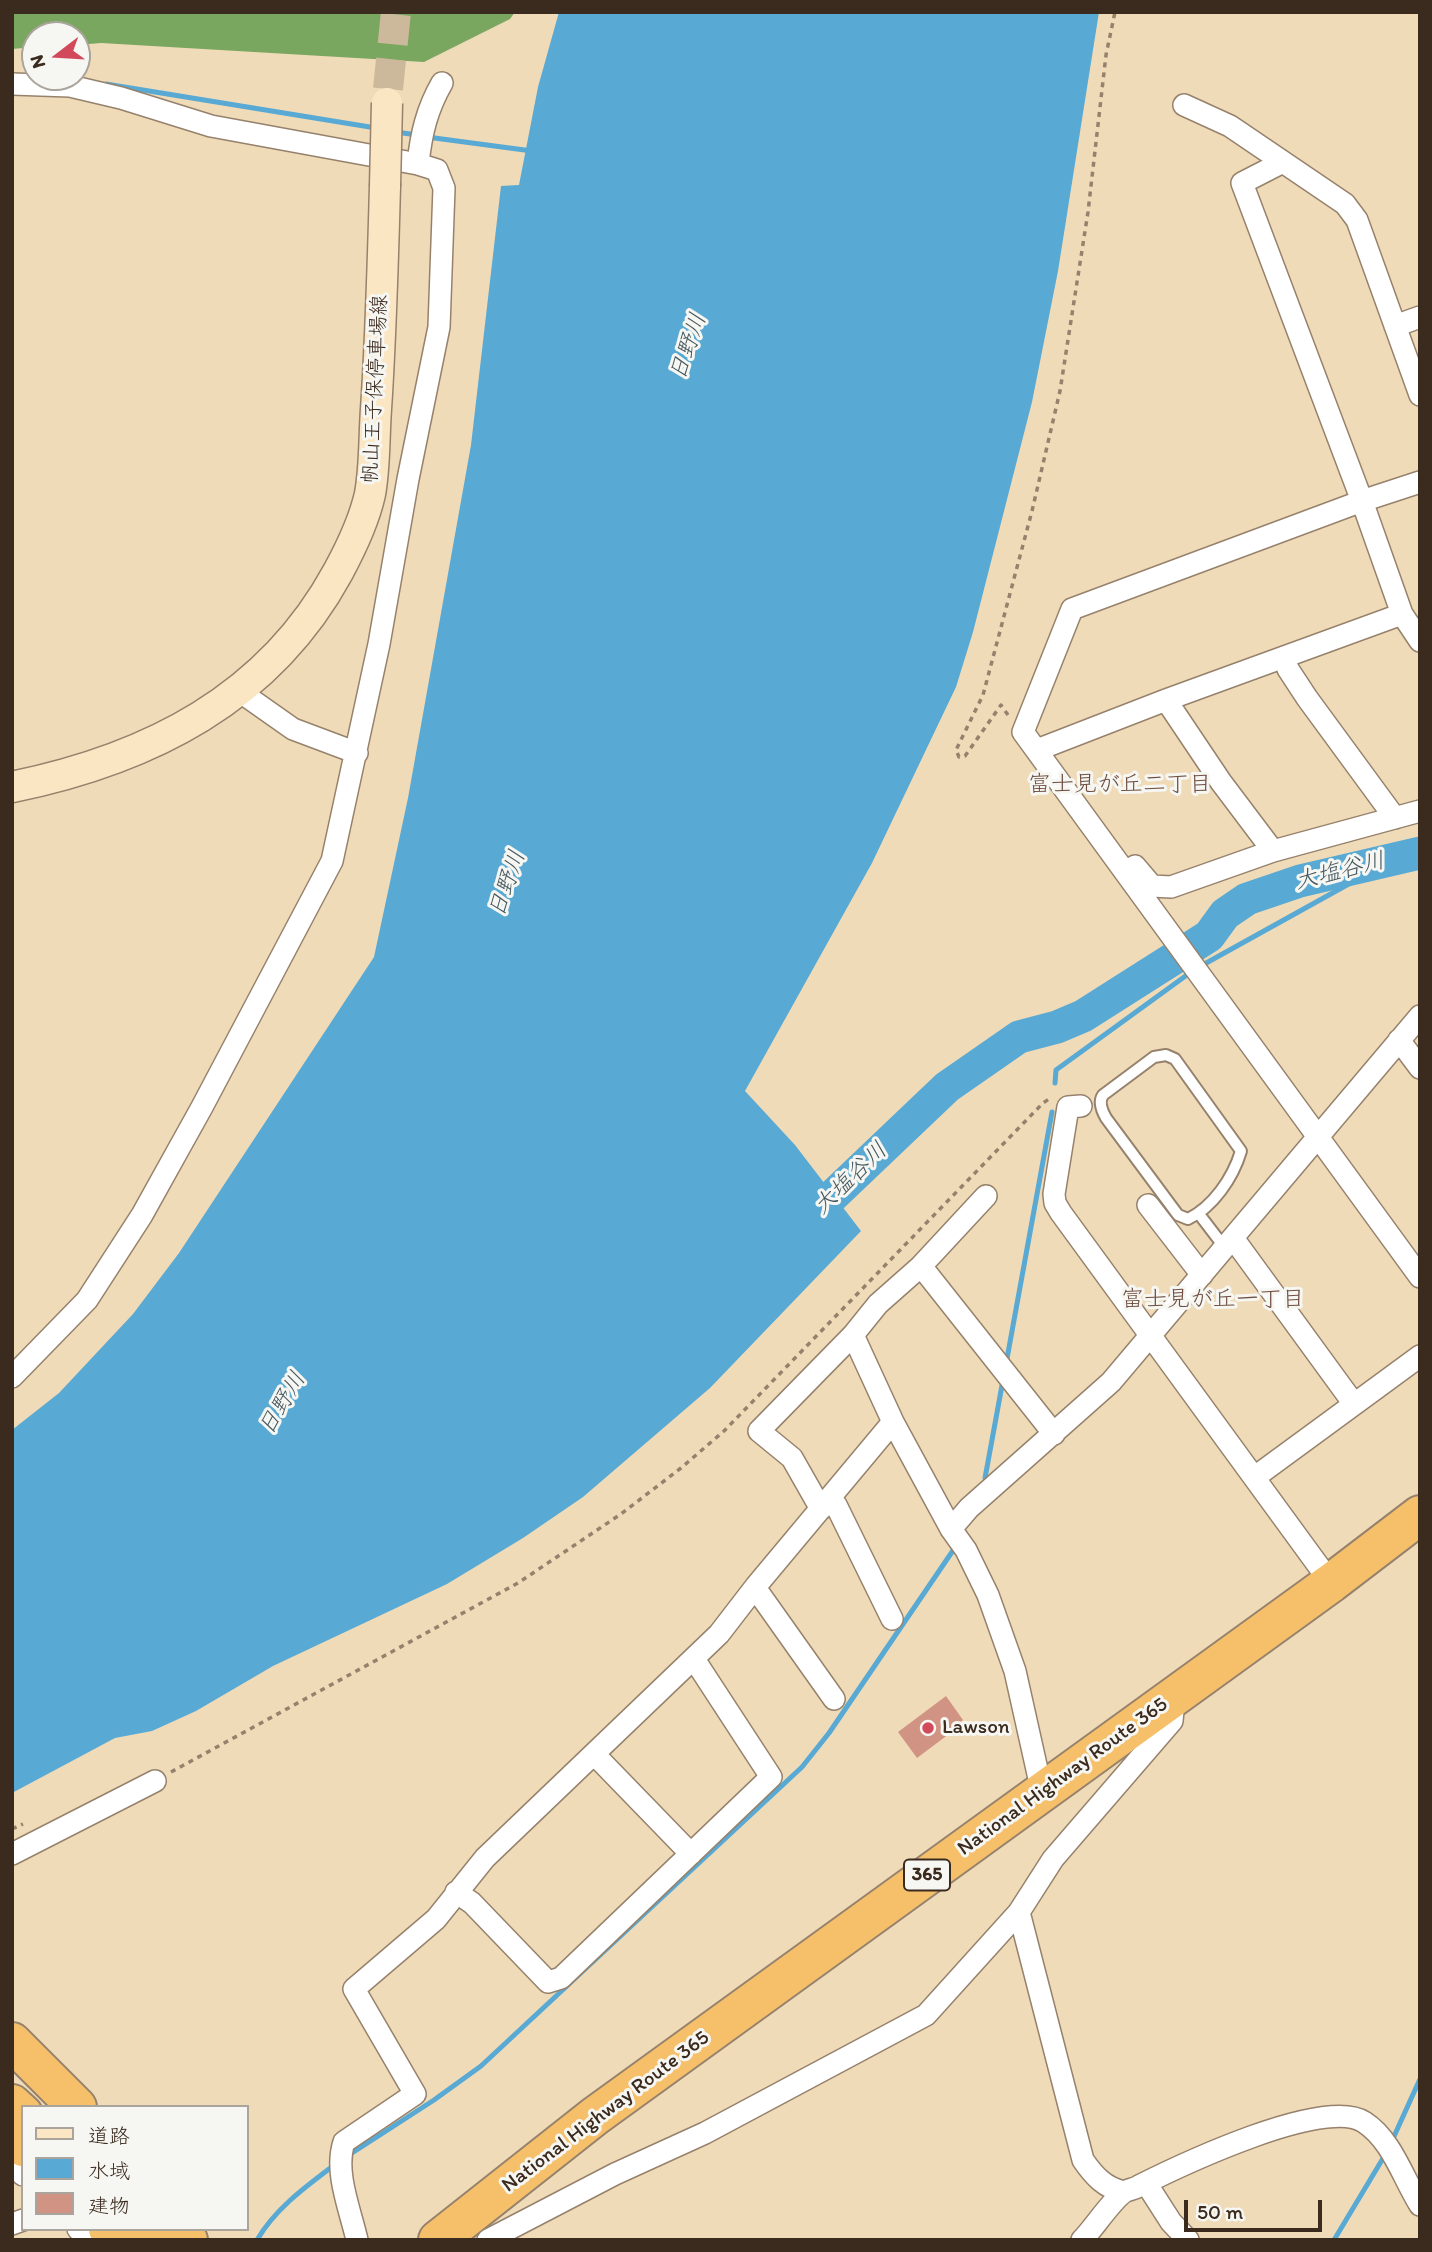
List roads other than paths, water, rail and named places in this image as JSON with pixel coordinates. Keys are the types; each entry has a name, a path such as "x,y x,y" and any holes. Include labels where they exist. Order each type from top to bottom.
{"highway":[{"name":"National Highway Route 365","path":"438,2240 596,2116 1331,1583 1420,1515"},
{"path":"19,2057 50,2105"},
{"path":"19,2057 75,2105"}],"main road":[{"name":"帆山王子保停車場線","path":"12,787 82,771 153,744 239,691 262,673 324,597 356,535 370,494 381,330 387,96"}],"street":[{"path":"418,164 421,134 442,83"},
{"path":"12,84 70,86 121,98 211,126 418,164 437,170 444,188 439,327 357,753 332,861 202,1107 142,1214 87,1300 12,1377"},
{"path":"1184,105 1230,126 1345,204 1357,220 1420,395"},
{"path":"1283,162 1242,183 1402,614 1420,641"},
{"path":"1395,326 1420,317"},
{"path":"1420,482 1072,609 1023,733 1420,1277"},
{"path":"1037,750 1166,699 1402,614"},
{"path":"1284,657 1302,692 1395,818"},
{"path":"239,691 293,729 357,753"},
{"path":"1166,699 1187,734 1273,851"},
{"path":"1101,839 1127,856 1152,886 1161,888 1171,887 1273,851 1420,811"},
{"path":"951,1529 969,1508 1111,1382 1420,1016"},
{"path":"1399,1040 1420,1068"},
{"path":"1075,1106 1054,1194 1055,1203 1331,1583"},
{"path":"892,1619 836,1505 825,1504 792,1458 759,1431 853,1335 878,1304 921,1266 986,1196"},
{"path":"1148,1205 1202,1275"},
{"path":"1229,1243 1354,1404"},
{"path":"921,1266 1054,1434"},
{"path":"853,1335 893,1422 951,1529 966,1550 988,1595 1011,1658 1042,1792"},
{"path":"1255,1478 1420,1356"},
{"path":"356,2240 340,2167 340,2153 344,2142 415,2094 354,1990 436,1919 485,1858 719,1634 893,1422"},
{"path":"754,1589 834,1699"},
{"path":"456,1892 472,1903 548,1982 562,1978 771,1777 694,1660"},
{"path":"488,2240 615,2174 705,2133 912,2025 926,2015 1019,1912 1053,1859 1172,1721 1174,1696"},
{"path":"594,1754 691,1854"},
{"path":"12,1854 155,1781"},
{"path":"1019,1912 1083,2160 1105,2185 1124,2192"},
{"path":"1082,2240 1124,2192 1227,2145 1255,2135 1325,2118 1353,2116 1375,2131 1393,2154 1420,2205"},
{"path":"1146,2183 1171,2222 1188,2240"}],"lane":[{"path":"1166,1055 1175,1059 1241,1151 1215,1199 1199,1214 1188,1219 1178,1215 1102,1109 1103,1095 1160,1056 1166,1055"},
{"path":"1199,1214 1229,1243"}],"water":[{"name":"日野川","path":"559,12 1099,12 1058,271 1032,402 973,632 956,687 872,863 745,1091 795,1145 861,1231 710,1388 583,1497 523,1538 447,1584 273,1666 196,1711 152,1731 115,1738 12,1793 12,1430 59,1393 133,1314 179,1253 374,957 408,798 471,445 501,186 519,185 538,87"}],"waterway":[{"path":"106,84 376,128"},
{"path":"396,132 417,135"},
{"path":"427,137 532,151"},
{"name":"大塩谷川","path":"801,1226 947,1087 1019,1037 1057,1027 1083,1016 1209,936 1225,914 1247,899 1300,881 1420,853"},
{"path":"1199,967 1392,860"},
{"path":"1055,1083 1056,1070 1191,972"},
{"path":"1006,1364 1052,1112"},
{"path":"985,1478 1003,1380"},
{"path":"352,2153 481,2066 802,1767 829,1733 954,1549"},
{"path":"1391,2143 1420,2079"},
{"path":"1334,2240 1385,2155"},
{"path":"257,2240 282,2208 333,2166"}],"tunnel":[{"path":"388,89 396,12"}],"place":[{"name":"Lawson","path":"928,1728"}],"district":[{"name":"富士見が丘二丁目","path":"1120,785"},
{"name":"富士見が丘一丁目","path":"1213,1300"}]}
